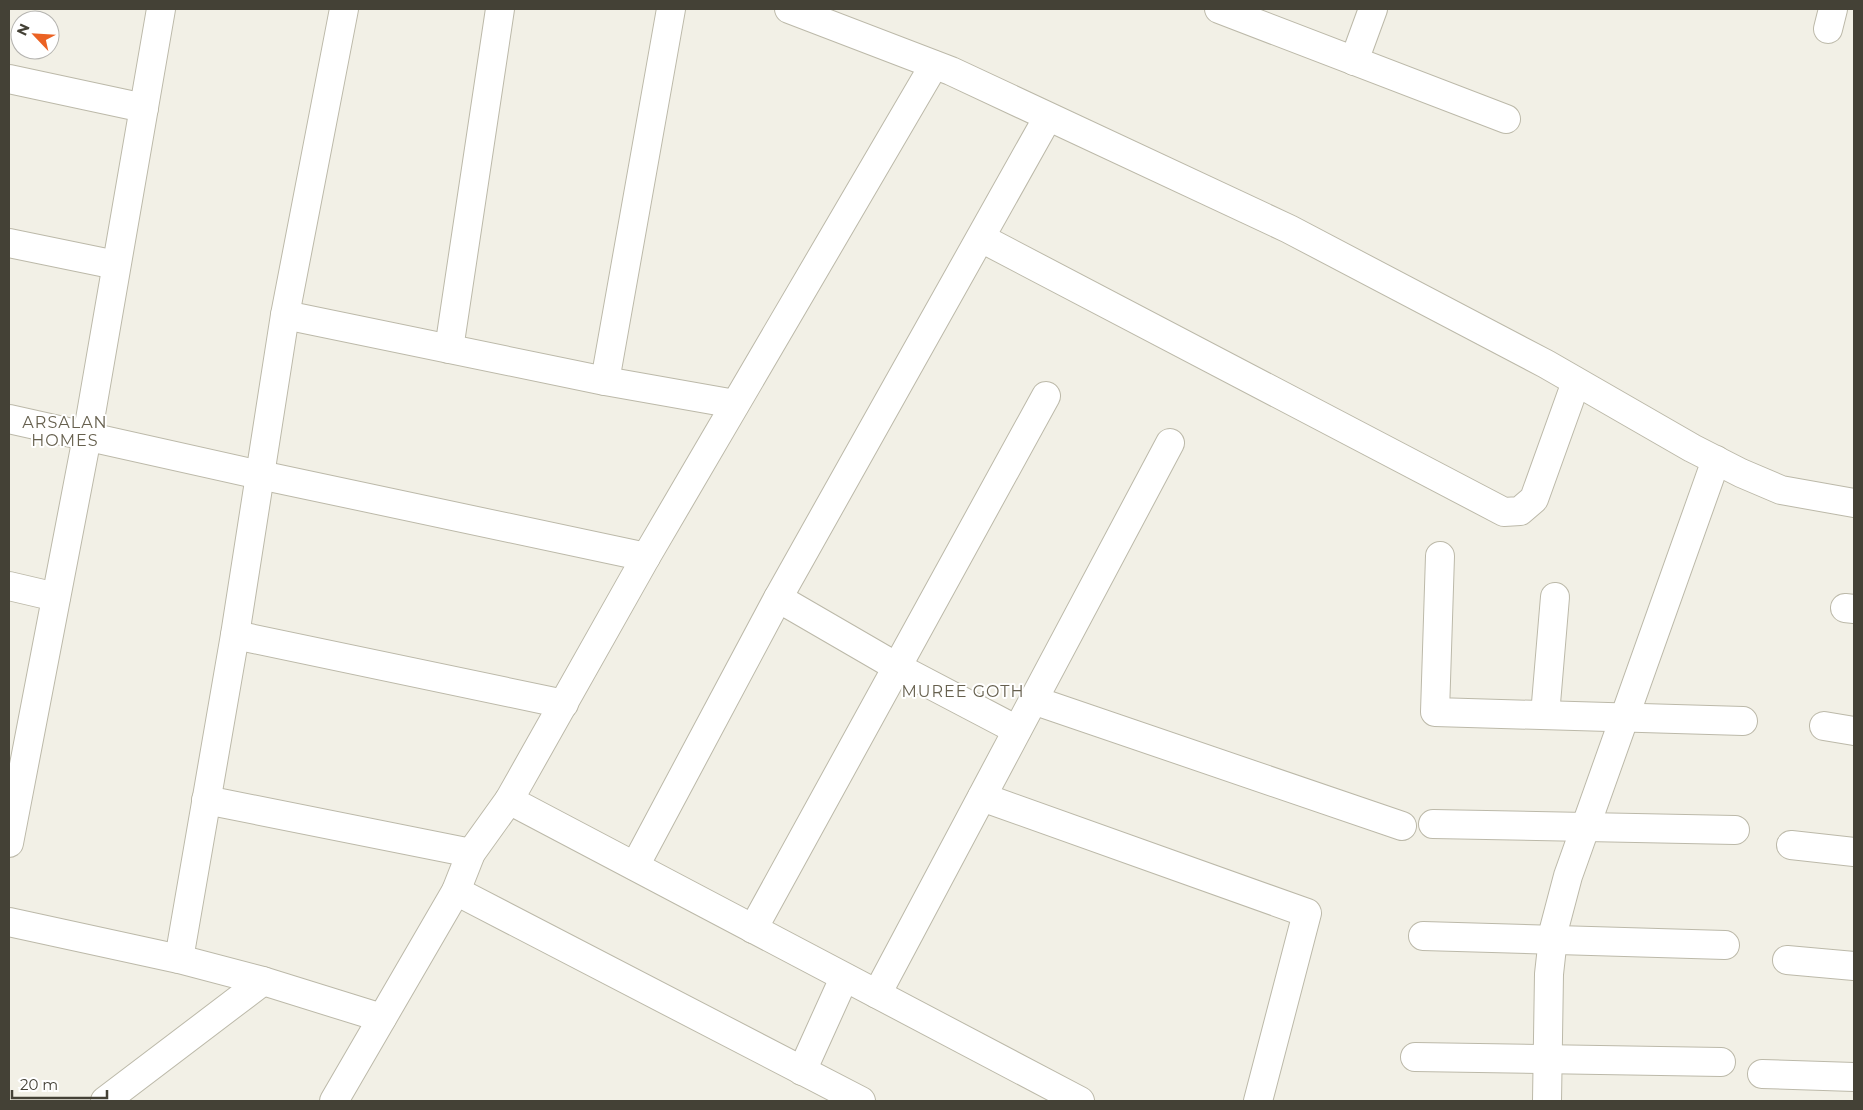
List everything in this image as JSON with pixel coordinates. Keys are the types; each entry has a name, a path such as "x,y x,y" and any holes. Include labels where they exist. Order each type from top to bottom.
{"street":[{"path":"9,843 18,748 56,597 87,437 161,9"},
{"path":"179,959 235,635 285,315 344,9"},
{"path":"449,349 500,9"},
{"path":"605,382 671,9"},
{"path":"789,9 934,65 1289,229 1576,382 1716,460 1781,490 1854,503"},
{"path":"1354,61 1372,9"},
{"path":"1233,11 1354,61 1506,118"},
{"path":"334,1101 456,891 471,853 509,800 646,557 934,65"},
{"path":"9,79 144,108"},
{"path":"635,866 778,598 1048,117"},
{"path":"981,238 1504,512 1520,511 1534,499 1576,382"},
{"path":"9,243 116,266"},
{"path":"285,315 605,382 735,404"},
{"path":"753,929 1046,396"},
{"path":"9,419 260,475 646,557"},
{"path":"877,994 1170,443"},
{"path":"1547,1101 1549,974 1553,940 1568,876 1716,460"},
{"path":"1440,556 1435,712 1743,721"},
{"path":"9,586 56,597"},
{"path":"1545,715 1555,597"},
{"path":"778,598 897,667 1017,730"},
{"path":"235,635 564,704"},
{"path":"1033,700 1402,826"},
{"path":"1824,726 1854,731"},
{"path":"982,797 1307,913 1258,1101"},
{"path":"206,800 471,853"},
{"path":"509,800 1080,1101"},
{"path":"1433,824 1735,830"},
{"path":"1791,845 1854,852"},
{"path":"456,891 862,1101"},
{"path":"9,922 179,959 263,981 382,1018"},
{"path":"1423,936 1726,945"},
{"path":"1787,960 1854,966"},
{"path":"802,1071 844,978"},
{"path":"105,1101 263,981"},
{"path":"1415,1057 1721,1062"},
{"path":"1762,1074 1854,1078"}],"district":[{"name":"ARSALAN HOMES","path":"65,431"},
{"name":"MUREE GOTH","path":"963,691"}]}
